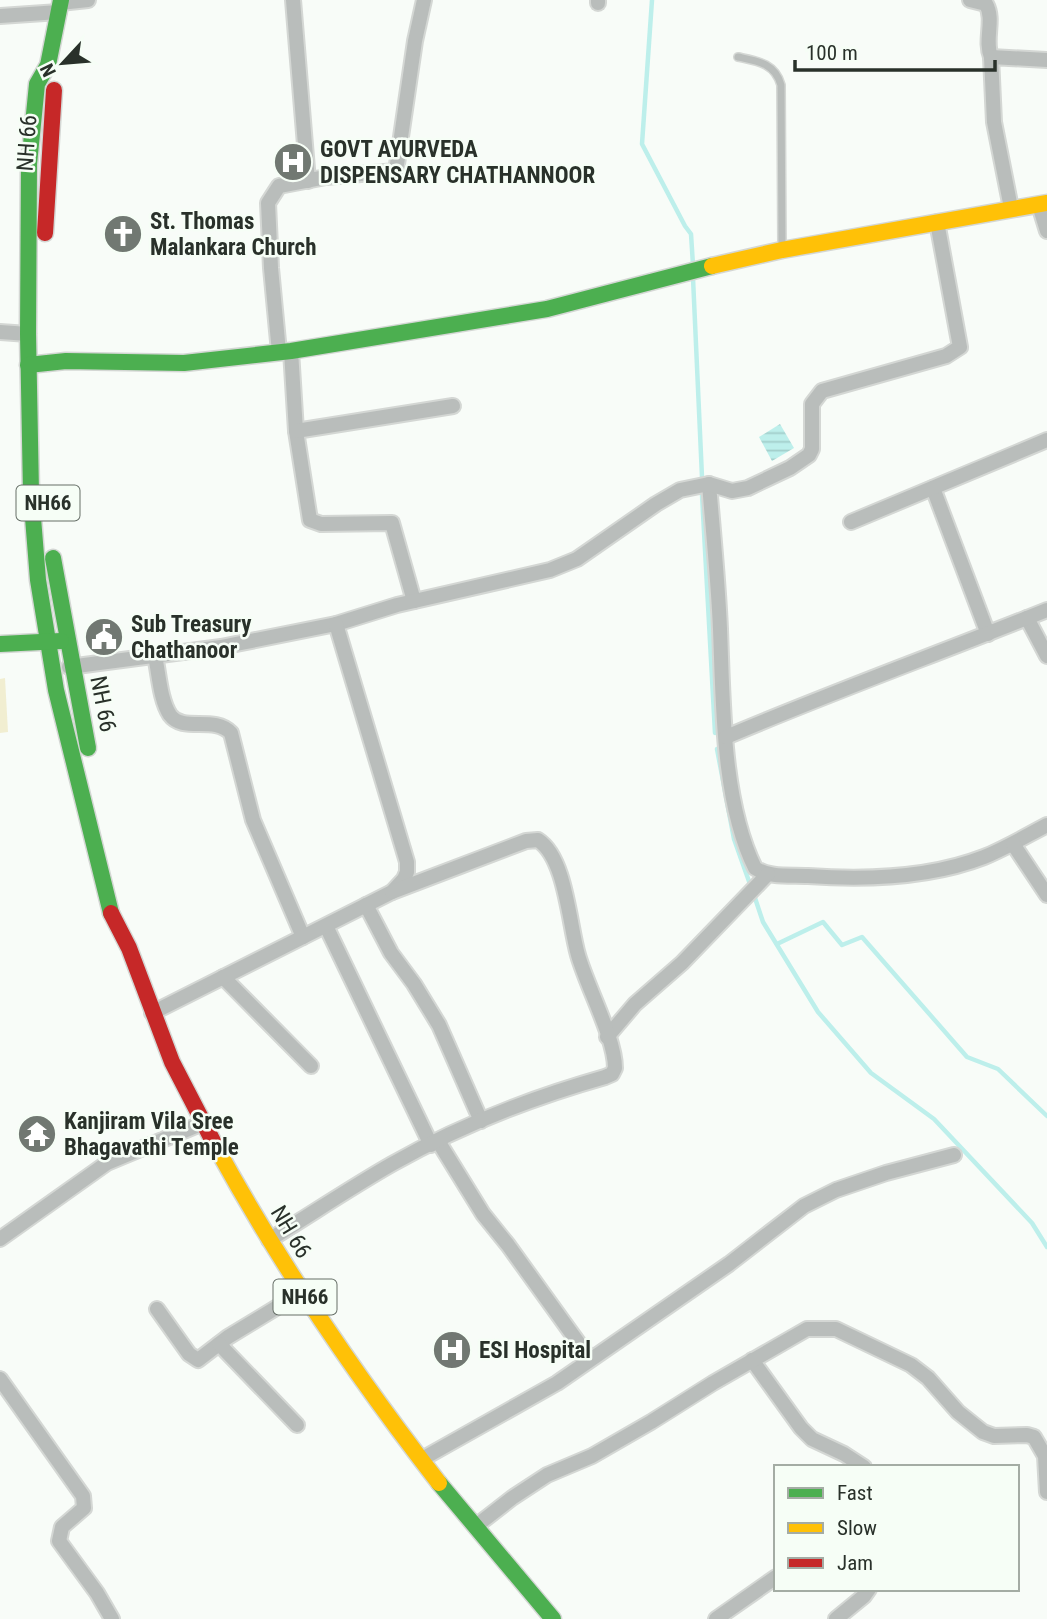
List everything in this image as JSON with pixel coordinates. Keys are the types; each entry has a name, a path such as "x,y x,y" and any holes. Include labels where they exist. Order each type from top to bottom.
{"main road":[{"name":"NH66","path":"48,65 60,5"},
{"name":"NH 66","path":"48,65 37,84 29,164 27,334 35,364 51,536 67,640 92,765"},
{"name":"NH 66","path":"48,65 54,85 46,203 42,334 35,364 32,505 38,580 53,669 111,913 125,934 152,1013 184,1088 269,1240 352,1367 422,1459 552,1619"},
{"path":"35,364 66,361 184,363 285,352 472,323 547,309 672,275 782,250 1043,204"},
{"path":"0,644 67,640"},
{"name":"NH 66","path":"109,837 126,911 125,934"}],"street":[{"path":"0,16 88,0"},
{"path":"293,0 308,181"},
{"path":"414,601 392,523 321,524 310,520 271,268 268,203 279,186 396,171 415,41 424,0"},
{"path":"970,0 986,4 989,9 987,41 991,57 994,122 1011,208"},
{"path":"991,57 1047,60"},
{"path":"1043,204 1047,231"},
{"path":"53,669 221,647 336,624 414,601 558,568 586,554 656,504 680,491 709,484 732,491 748,488 790,468 813,449 812,404 822,391 946,356 960,347 937,222"},
{"path":"0,332 27,334"},
{"path":"296,431 453,406"},
{"path":"850,522 1047,440"},
{"path":"709,484 718,582 729,773 755,868 768,874 824,878 893,877 953,867 982,858 1047,825"},
{"path":"933,488 988,634"},
{"path":"726,737 823,696 1047,610"},
{"path":"1027,618 1047,656"},
{"path":"336,624 407,862 404,879 392,892"},
{"path":"155,656 166,705 173,718 184,723 218,724 231,733 253,820 303,937"},
{"path":"152,1013 392,892 538,839 546,845 551,854 559,875 578,955 615,1060 612,1074 547,1094 481,1121 393,1163 269,1240"},
{"path":"1013,844 1047,895"},
{"path":"607,1038 635,1004 681,963 768,874"},
{"path":"366,905 391,953 439,1025 481,1121"},
{"path":"326,926 435,1143 483,1214 590,1359"},
{"path":"223,976 311,1066"},
{"path":"0,1239 107,1163 204,1123"},
{"path":"422,1459 557,1383 729,1264 804,1206 848,1186 954,1155"},
{"path":"158,1309 193,1359 198,1360 302,1292"},
{"path":"476,1526 547,1475 604,1449 807,1329 836,1329 911,1365 928,1378 958,1412 982,1432 993,1437 1034,1437 1045,1456 1047,1492"},
{"path":"219,1345 298,1425"},
{"path":"752,1360 806,1434 861,1465"},
{"path":"0,1378 83,1496 84,1508 62,1527 60,1541 112,1619"},
{"path":"723,1617 774,1579"},
{"path":"836,1619 868,1591"}],"lane":[{"path":"738,57 761,62 779,76 782,250"}],"shaded area":[{"path":"5,678 8,732 0,733 0,679"}],"water":[{"path":"780,424 794,448 772,461 759,437"}],"waterway":[{"path":"652,0 642,144 691,234 693,265"},
{"path":"693,278 702,477"},
{"path":"702,495 715,733"},
{"path":"717,749 734,839 751,887"},
{"path":"754,895 763,922 818,1012 871,1073 934,1119 1032,1223 1047,1247"},
{"path":"777,944 823,922 842,945 862,937 967,1057 998,1069 1047,1116"}],"traffic: fast":[{"path":"61,0 48,65 37,84 29,164 31,493 38,580 56,690 111,913"},
{"path":"28,365 66,361 184,363 291,351 547,309 712,266"},
{"path":"53,558 88,748"},
{"path":"0,644 61,641"},
{"path":"439,1483 553,1619"}],"traffic: slow":[{"path":"712,266 782,250 1047,203"},
{"path":"216,1147 321,1320 439,1483"}],"traffic: jam":[{"path":"45,233 54,90"},
{"path":"111,913 129,948 172,1062 216,1147"}],"place":[{"name":"GOVT AYURVEDA DISPENSARY CHATHANNOOR","path":"293,162"},
{"name":"St. Thomas Malankara Church","path":"123,234"},
{"name":"Sub Treasury Chathanoor","path":"104,637"},
{"name":"Kanjiram Vila Sree Bhagavathi Temple","path":"37,1134"},
{"name":"ESI Hospital","path":"452,1350"}]}
